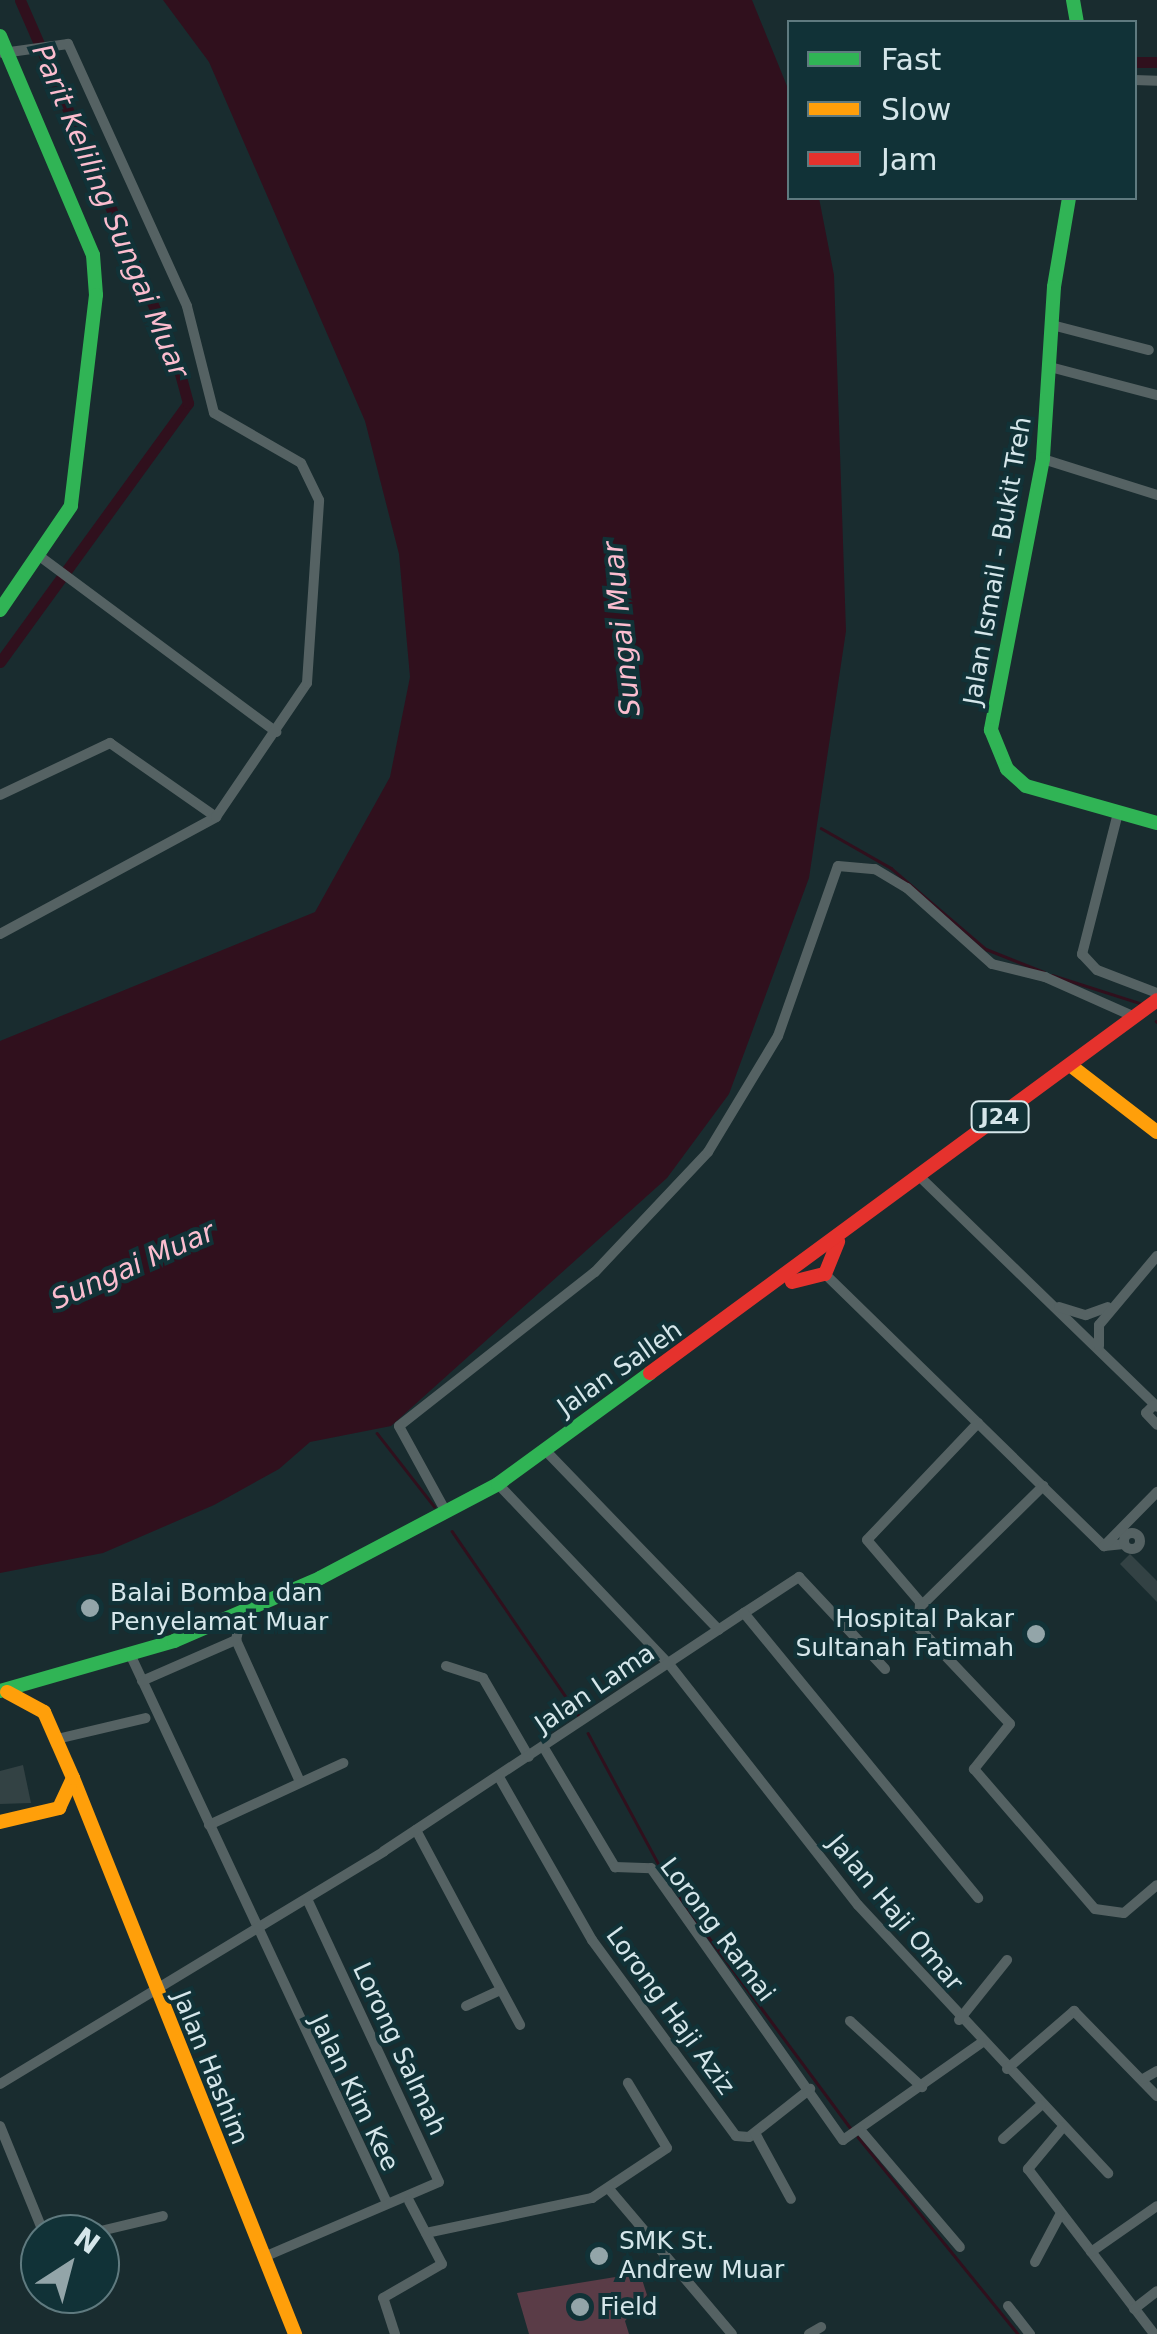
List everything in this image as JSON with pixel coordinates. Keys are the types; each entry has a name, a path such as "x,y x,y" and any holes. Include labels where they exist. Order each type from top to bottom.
{"street":[{"path":"0,36 3,53 96,273 71,506 0,610"},
{"path":"0,934 216,818 276,732 312,665 316,484 300,463 214,414 172,269 140,216 72,50 61,42 35,53 3,53"},
{"name":"Jalan Ismail - Bukit Treh","path":"1070,200 1052,325 1044,459 995,694 993,744 1026,786 1157,823"},
{"path":"1052,325 1149,350"},
{"path":"1050,367 1157,396"},
{"path":"1044,459 1157,495"},
{"path":"38,555 276,732"},
{"path":"0,795 110,743 216,818"},
{"path":"1118,813 1082,954 1097,970 1157,997"},
{"path":"446,1512 400,1426 595,1272 708,1152 778,1036 838,866 875,868 907,888 992,964 1045,977 1135,1017"},
{"name":"Jalan Salleh","path":"0,1691 130,1654 242,1612 498,1484 769,1290 1157,997"},
{"path":"1070,1065 1157,1132"},
{"path":"920,1177 1103,1355 1152,1408 1157,1425"},
{"path":"826,1274 843,1234"},
{"path":"1103,1355 1095,1333 1113,1304 1157,1256"},
{"path":"769,1290 826,1274"},
{"path":"826,1274 1104,1546 1124,1535 1157,1492"},
{"path":"1049,1301 1086,1315 1113,1304"},
{"path":"978,1423 867,1534 920,1606 919,1628 1010,1724 974,1769 1087,1903 1124,1913 1157,1884"},
{"path":"545,1450 719,1630"},
{"name":"Jalan Haji Omar","path":"498,1484 668,1664 858,1906 960,2020 1108,2173"},
{"path":"920,1606 1043,1486"},
{"name":"Jalan Lama","path":"0,2084 308,1899 800,1577 885,1669"},
{"path":"242,1612 236,1640 300,1782"},
{"path":"744,1613 978,1898"},
{"path":"142,1681 236,1640"},
{"name":"Jalan Kim Kee","path":"130,1654 254,1933 387,2203 264,2257"},
{"path":"446,1666 484,1678 529,1757"},
{"path":"0,1691 26,1696 44,1712 54,1677"},
{"name":"Jalan Hashim","path":"44,1712 295,2334"},
{"path":"57,1739 146,1718"},
{"name":"Lorong Ramai","path":"544,1748 615,1867 651,1868 843,2140 858,2136 960,2248"},
{"path":"209,1826 343,1763"},
{"name":"Lorong Haji Aziz","path":"499,1777 660,2040 736,2136 754,2133"},
{"path":"51,1812 69,1797 73,1778"},
{"path":"0,1822 51,1812 88,1816"},
{"path":"416,1830 520,2024"},
{"name":"Lorong Salmah","path":"308,1899 439,2179 409,2200"},
{"path":"960,2020 1007,1960"},
{"path":"466,2006 501,1990"},
{"path":"1007,2069 1074,2011 1157,2096"},
{"path":"850,2020 922,2087"},
{"path":"858,2136 982,2043"},
{"path":"1142,2079 1157,2071"},
{"path":"426,2234 610,2189 668,2147 628,2083"},
{"path":"791,2199 754,2133 810,2089"},
{"path":"1004,2139 1042,2105"},
{"path":"0,2126 36,2214"},
{"path":"1064,2127 1028,2166 1154,2334"},
{"path":"610,2189 732,2334"},
{"path":"387,2203 409,2200 442,2264 383,2298 395,2334"},
{"path":"1091,2252 1151,2209"},
{"path":"1034,2262 1061,2214"},
{"path":"120,2226 163,2216"},
{"path":"1134,2308 1157,2290"},
{"path":"1008,2306 1030,2334"},
{"path":"808,2334 821,2327"}],"shaded area":[{"name":"Field","path":"640,2273 647,2295 625,2321 629,2334 529,2334 517,2293"}],"water":[{"name":"Sungai Muar","path":"163,0 752,0 787,86 787,200 819,200 834,275 846,631 809,878 729,1094 667,1178 391,1426 310,1442 279,1469 214,1505 103,1553 0,1573 0,1041 315,912 390,777 410,677 399,554 365,421 209,62"}],"building":[{"path":"1130,1554 1157,1581 1157,1602 1120,1564"},
{"path":"23,1765 31,1803 0,1804 0,1771"}],"waterway":[{"name":"Parit Keliling Sungai Muar","path":"0,662 188,403 175,355 20,0"},
{"path":"1137,62 1157,62"},
{"path":"821,828 891,868 986,949 1044,972"},
{"path":"1052,975 1140,1003"},
{"path":"377,1433 434,1506"},
{"path":"452,1531 579,1716"},
{"path":"588,1733 670,1885 853,2131"},
{"path":"858,2137 1018,2334"}],"traffic: fast":[{"path":"1073,0 1077,20"},
{"path":"0,36 93,255 96,295 71,506 0,610"},
{"path":"1069,200 1054,287 1043,459 991,730 1007,769 1026,786 1157,823"},
{"path":"0,1691 174,1641 320,1578 498,1484 650,1373"}],"traffic: slow":[{"path":"1070,1065 1157,1132"},
{"path":"0,1822 59,1808 73,1778 44,1712 7,1692"},
{"path":"73,1778 295,2334"}],"traffic: jam":[{"path":"650,1373 1157,1000"},
{"path":"792,1282 825,1274 838,1242"}],"place":[{"name":"Balai Bomba dan Penyelamat Muar","path":"90,1608"},
{"name":"Hospital Pakar Sultanah Fatimah","path":"1036,1634"},
{"name":"SMK St. Andrew Muar","path":"599,2256"},
{"name":"Field","path":"580,2307"}]}
